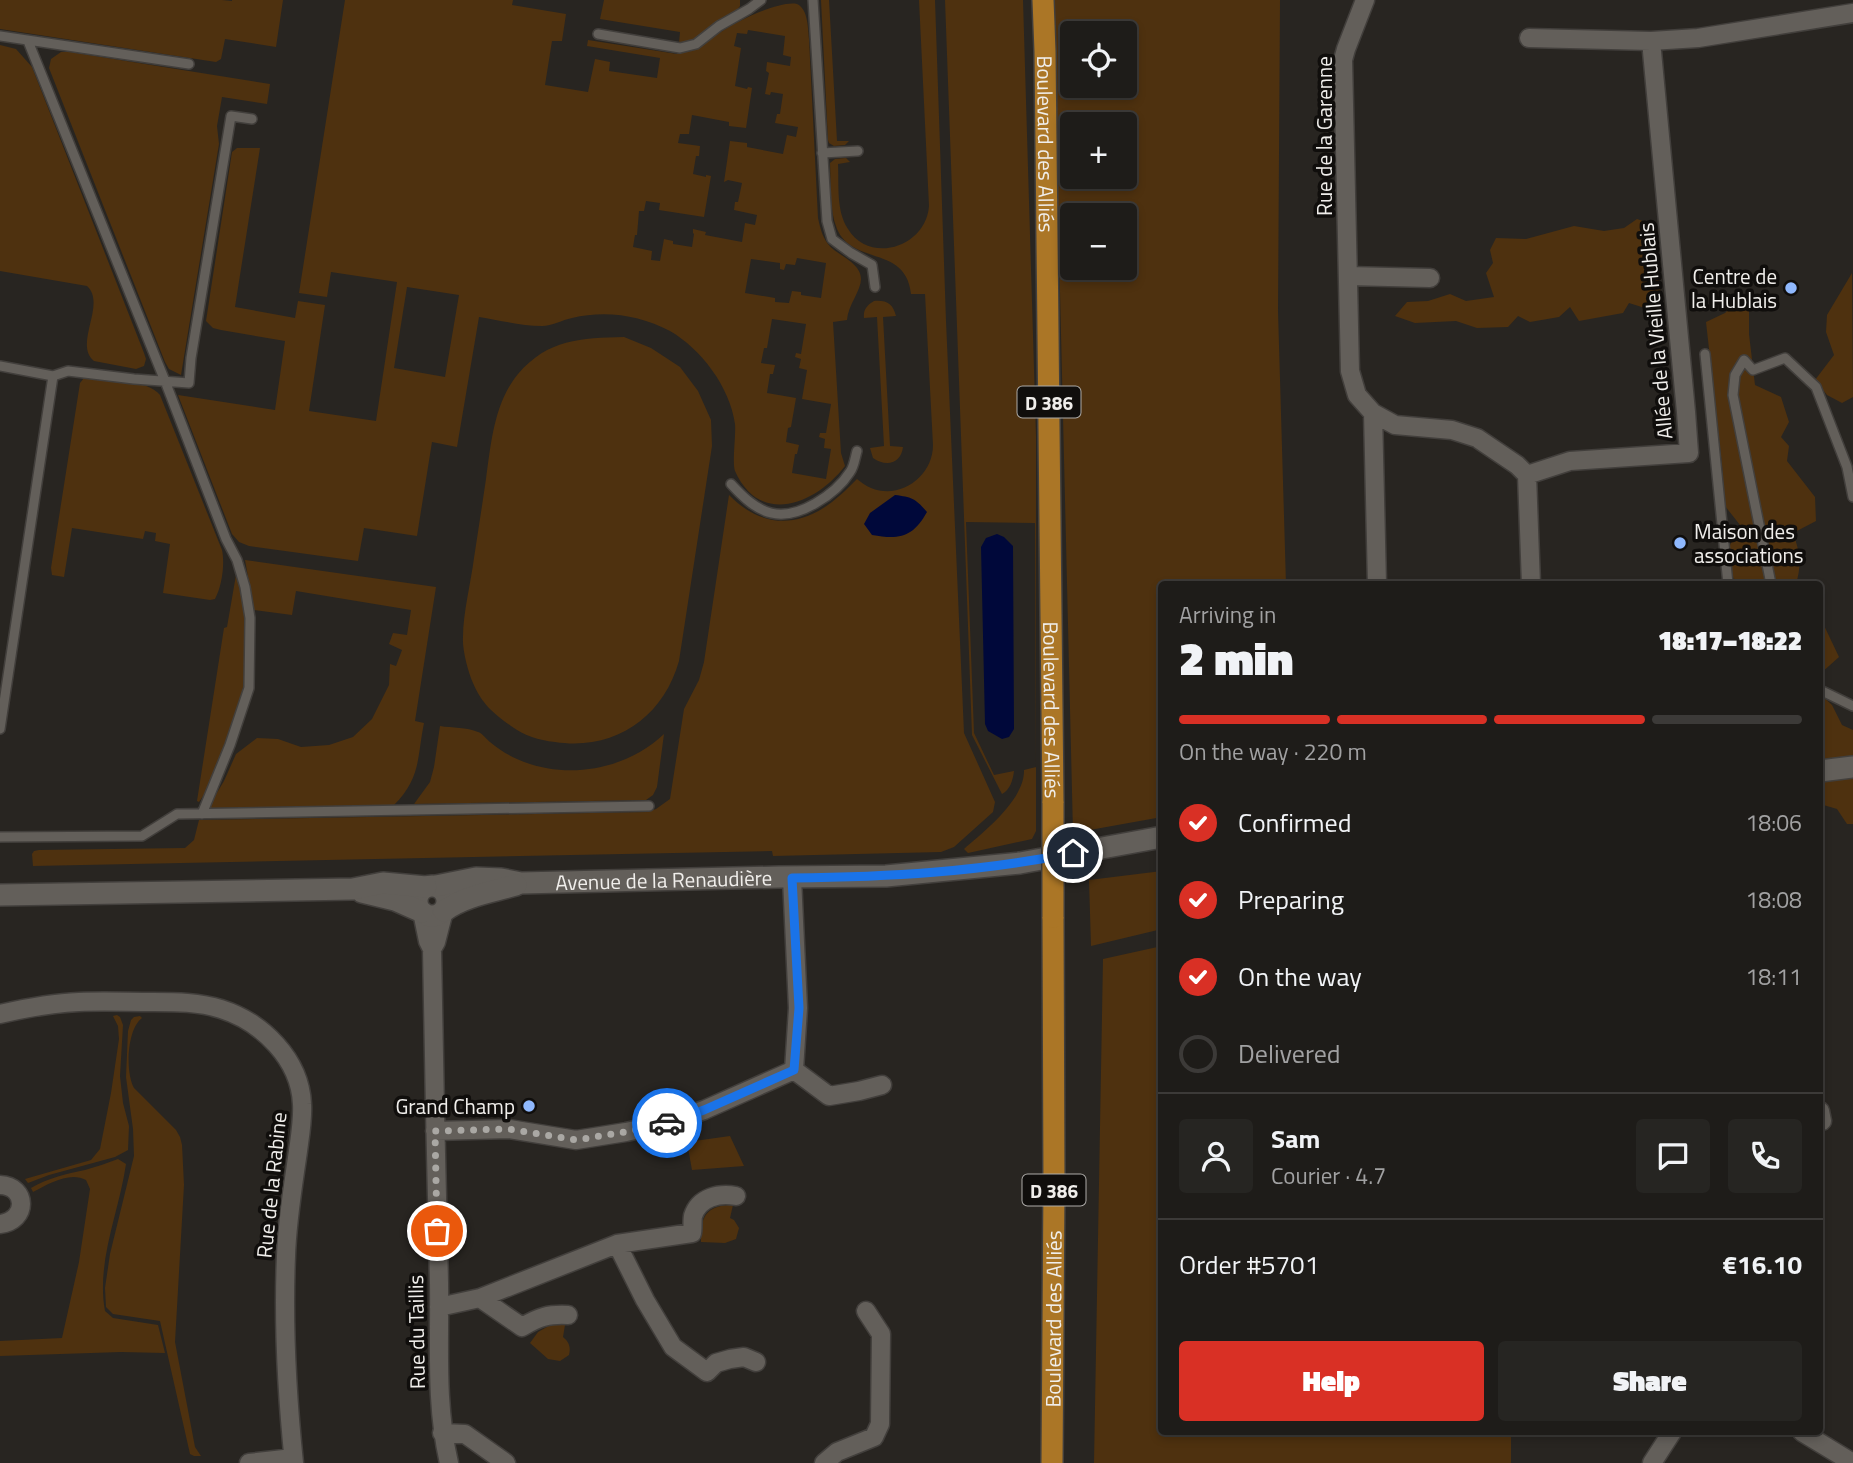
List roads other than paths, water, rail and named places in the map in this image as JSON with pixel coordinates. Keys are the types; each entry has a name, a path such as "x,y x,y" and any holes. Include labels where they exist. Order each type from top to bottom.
{"main road":[{"name":"Boulevard des Alliés","path":"1043,0 1053,803 1052,1463"}],"street":[{"name":"Rue de la Garenne","path":"1365,0 1343,60 1350,371 1357,395 1373,413"},
{"path":"1529,38 1651,41 1698,38 1853,13"},
{"name":"Allée de la Vieille Hublais","path":"1527,475 1570,461 1689,453 1651,41"},
{"path":"1348,276 1430,278"},
{"path":"1377,581 1373,413 1395,425 1452,430 1477,438 1527,475 1531,581"},
{"path":"1823,771 1853,767"},
{"name":"Avenue de la Renaudière","path":"0,895 353,890 383,883 431,887 476,878 521,883 886,876 1020,863 1158,838"},
{"path":"792,878 799,1008 794,1070"},
{"name":"Avenue de la Renaudière","path":"353,890 395,900 431,916 471,897 521,883"},
{"path":"422,912 417,898 431,887 441,888 447,897 444,911"},
{"name":"Rue du Taillis","path":"432,948 444,911"},
{"name":"Rue du Taillis","path":"422,912 432,948 439,1389 442,1433 449,1463"},
{"name":"Rue de la Rabine","path":"0,1014 78,1002 190,1003 220,1008 247,1019 270,1037 297,1076 302,1102 301,1126 289,1211 286,1256 288,1401 294,1460 249,1463"},
{"path":"794,1070 830,1096 882,1085"},
{"path":"435,1131 509,1129 576,1140 625,1132 667,1123 704,1110 794,1070"},
{"path":"0,1185 12,1188 21,1204 13,1220 0,1223"},
{"path":"439,1307 480,1298 617,1244 692,1233 693,1216 704,1200 722,1194 736,1196"},
{"path":"617,1244 645,1300 673,1347 707,1372 716,1363 730,1359 744,1357 756,1362"},
{"path":"480,1298 522,1327 550,1314 568,1315"},
{"path":"824,1463 837,1452 874,1437 880,1424 881,1334 866,1311"},
{"path":"442,1433 465,1434 506,1463"},
{"path":"1652,1463 1670,1435"},
{"path":"1807,1435 1853,1463"}],"lane":[{"path":"598,34 680,48 696,44 761,0"},
{"path":"813,0 827,220 832,239 872,265 875,287"},
{"path":"0,36 189,64"},
{"path":"28,41 226,539 237,560 245,587 250,618 249,688 230,745 202,814"},
{"path":"0,366 53,376 68,371 189,383 230,116 252,119"},
{"path":"822,153 858,152"},
{"path":"1705,354 1728,581"},
{"path":"1769,581 1733,395 1735,375 1744,360 1753,370 1785,358 1816,387 1847,467 1853,497"},
{"path":"0,729 53,376"},
{"path":"732,484 742,496 771,513 800,511 825,497 852,471 856,452"},
{"path":"1823,691 1853,706"},
{"path":"0,837 142,836 177,814 649,806"}],"place":[{"name":"Centre de la Hublais","path":"1791,288"},
{"name":"Maison des associations","path":"1680,543"},
{"name":"Grand Champ","path":"529,1106"}]}
